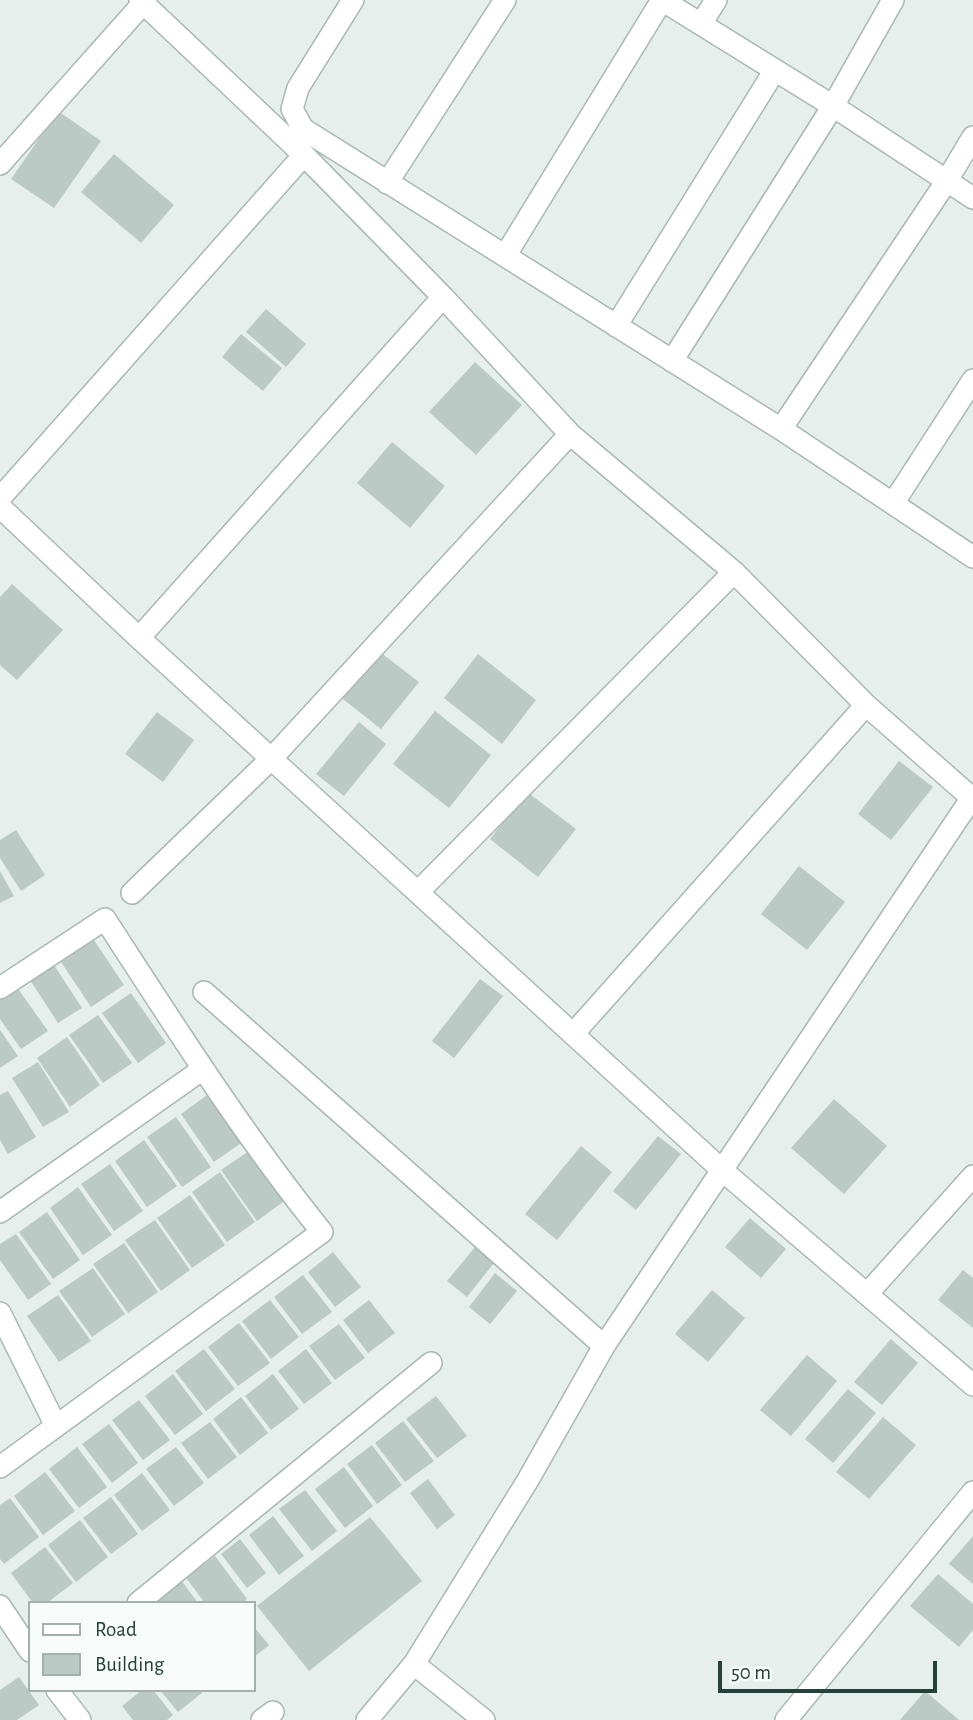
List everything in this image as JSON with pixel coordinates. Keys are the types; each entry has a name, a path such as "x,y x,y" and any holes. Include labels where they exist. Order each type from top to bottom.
{"street":[{"path":"353,0 298,88 292,109 303,129 781,429 973,556"},
{"path":"387,183 505,0"},
{"path":"505,256 662,0 833,106 973,198"},
{"path":"701,24 716,0"},
{"path":"672,361 833,106 893,0"},
{"path":"0,164 143,1 304,155 443,297 570,434 734,572 866,705 972,797 604,1346 528,1480 414,1664 367,1720"},
{"path":"616,326 775,70"},
{"path":"781,429 946,182 973,137"},
{"path":"0,498 304,155"},
{"path":"139,638 443,297"},
{"path":"894,502 973,380"},
{"path":"132,893 272,758 570,434"},
{"path":"0,507 139,638 723,1171 973,1385"},
{"path":"418,892 734,572"},
{"path":"573,1034 866,705"},
{"path":"0,988 105,919 203,1069 289,1192 321,1231 0,1467"},
{"path":"204,992 604,1346"},
{"path":"0,1212 203,1069"},
{"path":"867,1294 973,1176"},
{"path":"0,1313 56,1426"},
{"path":"140,1601 431,1363"},
{"path":"786,1720 973,1492"},
{"path":"0,1606 28,1648"},
{"path":"414,1664 484,1720"},
{"path":"59,1692 80,1720"}],"building":[{"path":"58,111 101,141 54,208 11,179"},
{"path":"114,154 174,205 141,243 81,192"},
{"path":"266,309 306,344 286,367 246,332"},
{"path":"241,334 282,368 263,391 222,357"},
{"path":"475,362 522,405 476,455 429,412"},
{"path":"392,442 445,486 410,528 357,483"},
{"path":"12,584 63,630 17,680 0,665 0,597"},
{"path":"376,649 419,682 381,729 339,696"},
{"path":"478,654 536,700 502,744 444,698"},
{"path":"435,711 491,755 449,808 393,764"},
{"path":"157,712 194,740 163,782 125,754"},
{"path":"359,722 386,744 344,796 316,774"},
{"path":"899,761 933,787 891,840 858,814"},
{"path":"527,792 576,829 538,877 490,839"},
{"path":"16,830 45,875 21,891 0,858 0,840"},
{"path":"799,866 845,902 807,950 761,914"},
{"path":"0,871 14,896 0,903"},
{"path":"94,940 124,985 91,1007 61,962"},
{"path":"54,965 82,1008 58,1023 30,980"},
{"path":"480,979 503,996 454,1058 432,1041"},
{"path":"16,986 48,1031 21,1049 0,1019 0,997"},
{"path":"131,993 166,1043 138,1063 102,1013"},
{"path":"98,1015 132,1063 103,1083 69,1035"},
{"path":"0,1030 18,1056 0,1068"},
{"path":"67,1037 100,1085 70,1107 37,1058"},
{"path":"38,1062 69,1112 43,1127 12,1078"},
{"path":"8,1091 36,1137 8,1154 0,1140 0,1095"},
{"path":"210,1093 244,1141 214,1162 181,1114"},
{"path":"834,1099 887,1146 844,1194 791,1148"},
{"path":"176,1117 211,1167 182,1187 147,1137"},
{"path":"658,1136 681,1154 636,1210 613,1191"},
{"path":"144,1140 177,1186 147,1207 115,1161"},
{"path":"581,1146 612,1172 557,1240 525,1214"},
{"path":"252,1149 287,1199 257,1221 221,1170"},
{"path":"110,1164 143,1211 114,1231 81,1184"},
{"path":"220,1172 255,1222 227,1242 192,1192"},
{"path":"78,1187 112,1235 83,1255 50,1208"},
{"path":"190,1195 225,1245 192,1268 157,1218"},
{"path":"47,1212 80,1260 53,1279 19,1232"},
{"path":"750,1218 786,1249 761,1278 725,1247"},
{"path":"155,1220 190,1270 161,1291 125,1240"},
{"path":"16,1234 51,1284 28,1300 0,1260 0,1244"},
{"path":"124,1243 158,1292 128,1313 93,1264"},
{"path":"475,1247 494,1263 467,1297 447,1281"},
{"path":"333,1252 361,1287 335,1307 308,1272"},
{"path":"93,1268 125,1314 92,1337 59,1291"},
{"path":"963,1270 973,1278 973,1328 938,1300"},
{"path":"495,1273 517,1291 490,1324 469,1307"},
{"path":"303,1275 332,1312 302,1334 274,1297"},
{"path":"712,1290 745,1318 708,1362 675,1334"},
{"path":"58,1295 91,1341 59,1362 27,1316"},
{"path":"270,1300 299,1337 271,1359 242,1321"},
{"path":"369,1300 395,1333 368,1353 343,1320"},
{"path":"239,1323 270,1363 238,1386 208,1347"},
{"path":"339,1324 365,1358 335,1380 309,1346"},
{"path":"891,1339 918,1363 882,1405 854,1382"},
{"path":"204,1349 235,1389 206,1411 175,1371"},
{"path":"306,1349 332,1383 304,1404 278,1371"},
{"path":"807,1355 837,1381 791,1436 760,1410"},
{"path":"173,1374 203,1414 175,1435 145,1396"},
{"path":"273,1374 299,1409 271,1430 245,1396"},
{"path":"848,1389 876,1413 833,1463 805,1439"},
{"path":"436,1396 467,1436 437,1458 406,1419"},
{"path":"241,1397 268,1433 240,1455 213,1419"},
{"path":"139,1400 170,1440 143,1460 112,1420"},
{"path":"883,1417 916,1445 869,1499 836,1472"},
{"path":"403,1421 434,1461 405,1482 375,1443"},
{"path":"210,1422 237,1457 208,1479 181,1443"},
{"path":"109,1424 138,1463 112,1483 82,1444"},
{"path":"372,1445 402,1485 377,1504 347,1464"},
{"path":"77,1447 107,1487 79,1508 49,1469"},
{"path":"176,1447 204,1483 174,1506 146,1469"},
{"path":"344,1467 373,1506 345,1528 315,1489"},
{"path":"45,1472 75,1511 43,1535 14,1496"},
{"path":"142,1473 170,1510 142,1531 114,1495"},
{"path":"428,1479 455,1515 437,1529 410,1493"},
{"path":"305,1490 337,1531 312,1551 279,1509"},
{"path":"111,1497 138,1534 111,1554 83,1518"},
{"path":"10,1498 39,1537 4,1564 0,1559 0,1505"},
{"path":"273,1516 304,1556 279,1575 249,1535"},
{"path":"370,1517 422,1581 309,1671 257,1606"},
{"path":"80,1520 108,1557 76,1582 48,1545"},
{"path":"973,1536 973,1584 949,1564"},
{"path":"240,1539 266,1573 247,1588 221,1554"},
{"path":"45,1547 73,1583 50,1601 32,1601 11,1573"},
{"path":"215,1556 247,1599 203,1601 186,1578"},
{"path":"938,1574 973,1604 973,1630 959,1647 910,1606"},
{"path":"181,1580 197,1601 154,1601"},
{"path":"256,1629 269,1645 256,1655"},
{"path":"19,1677 39,1705 17,1720 0,1720 0,1690"},
{"path":"925,1691 959,1720 900,1720"},
{"path":"140,1692 155,1692 173,1715 167,1720 133,1720 122,1706"},
{"path":"162,1692 201,1692 202,1693 178,1712"}]}
